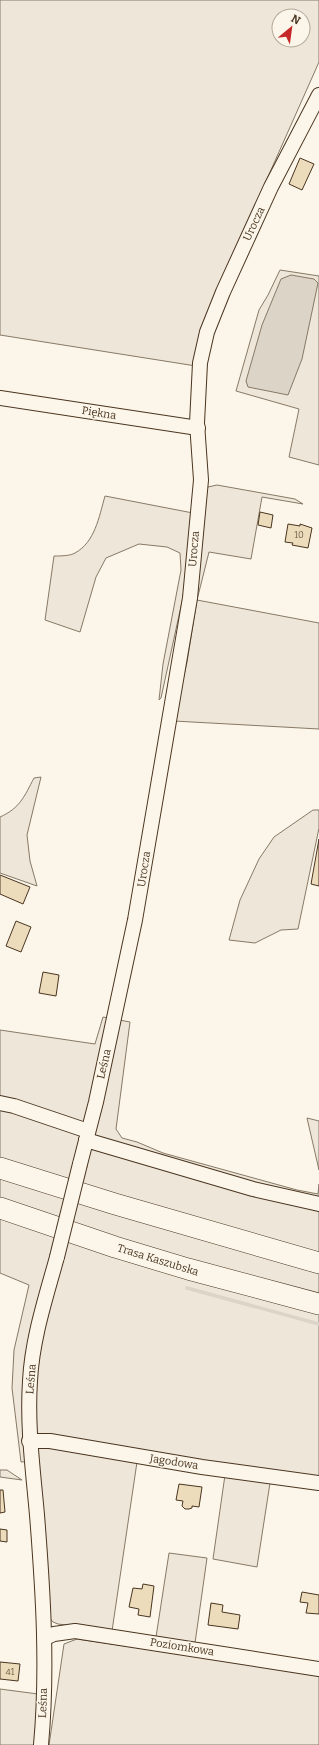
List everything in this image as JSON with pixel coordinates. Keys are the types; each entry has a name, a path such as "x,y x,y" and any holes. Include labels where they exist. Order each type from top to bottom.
{"highway":[{"path":"0,1168 115,1204 319,1263"},
{"name":"Trasa Kaszubska","path":"0,1208 166,1263 317,1304"},
{"path":"215,1233 319,1252"}],"street":[{"name":"Urocza","path":"113,1023 135,920 190,598 201,480 198,428 198,379 200,363 207,332 223,292 268,194 319,95"},
{"name":"Piękna","path":"0,398 198,428"},
{"name":"Leśna","path":"41,1745 45,1638 37,1515 29,1441 30,1380 40,1316 57,1257 113,1023"},
{"path":"0,1103 14,1106 87,1135 245,1187 319,1204"},
{"name":"Jagodowa","path":"29,1441 50,1441 202,1467 319,1483"},
{"name":"Poziomkowa","path":"45,1638 54,1634 75,1631 319,1669"}],"shaded area":[{"path":"0,0 319,0 319,62 214,298 196,366 0,335"},
{"path":"280,270 319,276 319,465 289,457 299,409 236,391 259,310"},
{"path":"291,275 314,279 318,283 302,359 288,395 248,387 246,381 262,325 281,279"},
{"path":"217,485 295,499 303,504 262,497 251,559 209,552 197,600 193,600 203,492 208,487"},
{"path":"105,496 193,513 183,597 161,698 159,700 163,664 181,570 180,553 167,547 139,544 106,558 96,577 80,632 45,620 54,556 73,554 82,548 92,536"},
{"path":"197,600 319,623 319,729 174,721 187,662"},
{"path":"41,777 27,835 30,861 37,886 0,873 0,817 7,814 17,806 34,778"},
{"path":"313,810 319,810 319,828 298,929 281,930 255,943 229,940 240,900 259,859 274,837"},
{"path":"103,1017 130,1022 116,1129 122,1138 137,1142 163,1153 297,1190 318,1194 319,1184 319,1489 270,1483 257,1567 213,1559 225,1475 137,1462 112,1631 58,1624 53,1622 47,1615 36,1461 21,1462 12,1388 14,1350 29,1285 0,1273 0,1030 95,1044"},
{"path":"307,1118 319,1121 319,1170"},
{"path":"0,1470 7,1470 22,1480 0,1477"},
{"path":"169,1553 207,1558 195,1643 156,1637"},
{"path":"77,1639 319,1674 319,1745 49,1745 64,1644"},
{"path":"0,1689 38,1694 35,1745 0,1745"}],"building":[{"path":"300,158 314,164 302,190 289,184"},
{"path":"260,512 273,515 271,528 258,525"},
{"path":"288,524 300,526 300,524 312,528 308,548 285,542"},
{"path":"319,839 319,886 311,884"},
{"path":"0,875 30,887 23,904 0,894"},
{"path":"16,921 31,927 21,952 6,946"},
{"path":"43,972 59,975 56,996 39,993"},
{"path":"179,1484 202,1487 199,1507 192,1506 192,1508 185,1509 182,1506 183,1501 176,1500"},
{"path":"0,1490 3,1490 5,1512 0,1513"},
{"path":"0,1529 7,1530 7,1542 0,1541"},
{"path":"143,1584 154,1586 150,1617 138,1615 139,1609 129,1607 133,1588 142,1589"},
{"path":"302,1592 319,1595 319,1614 306,1613 308,1603 300,1602"},
{"path":"211,1603 223,1605 222,1612 240,1615 238,1629 208,1625"},
{"path":"0,1662 20,1664 18,1681 0,1679"}],"waterway":[{"path":"187,1288 319,1324"}]}
